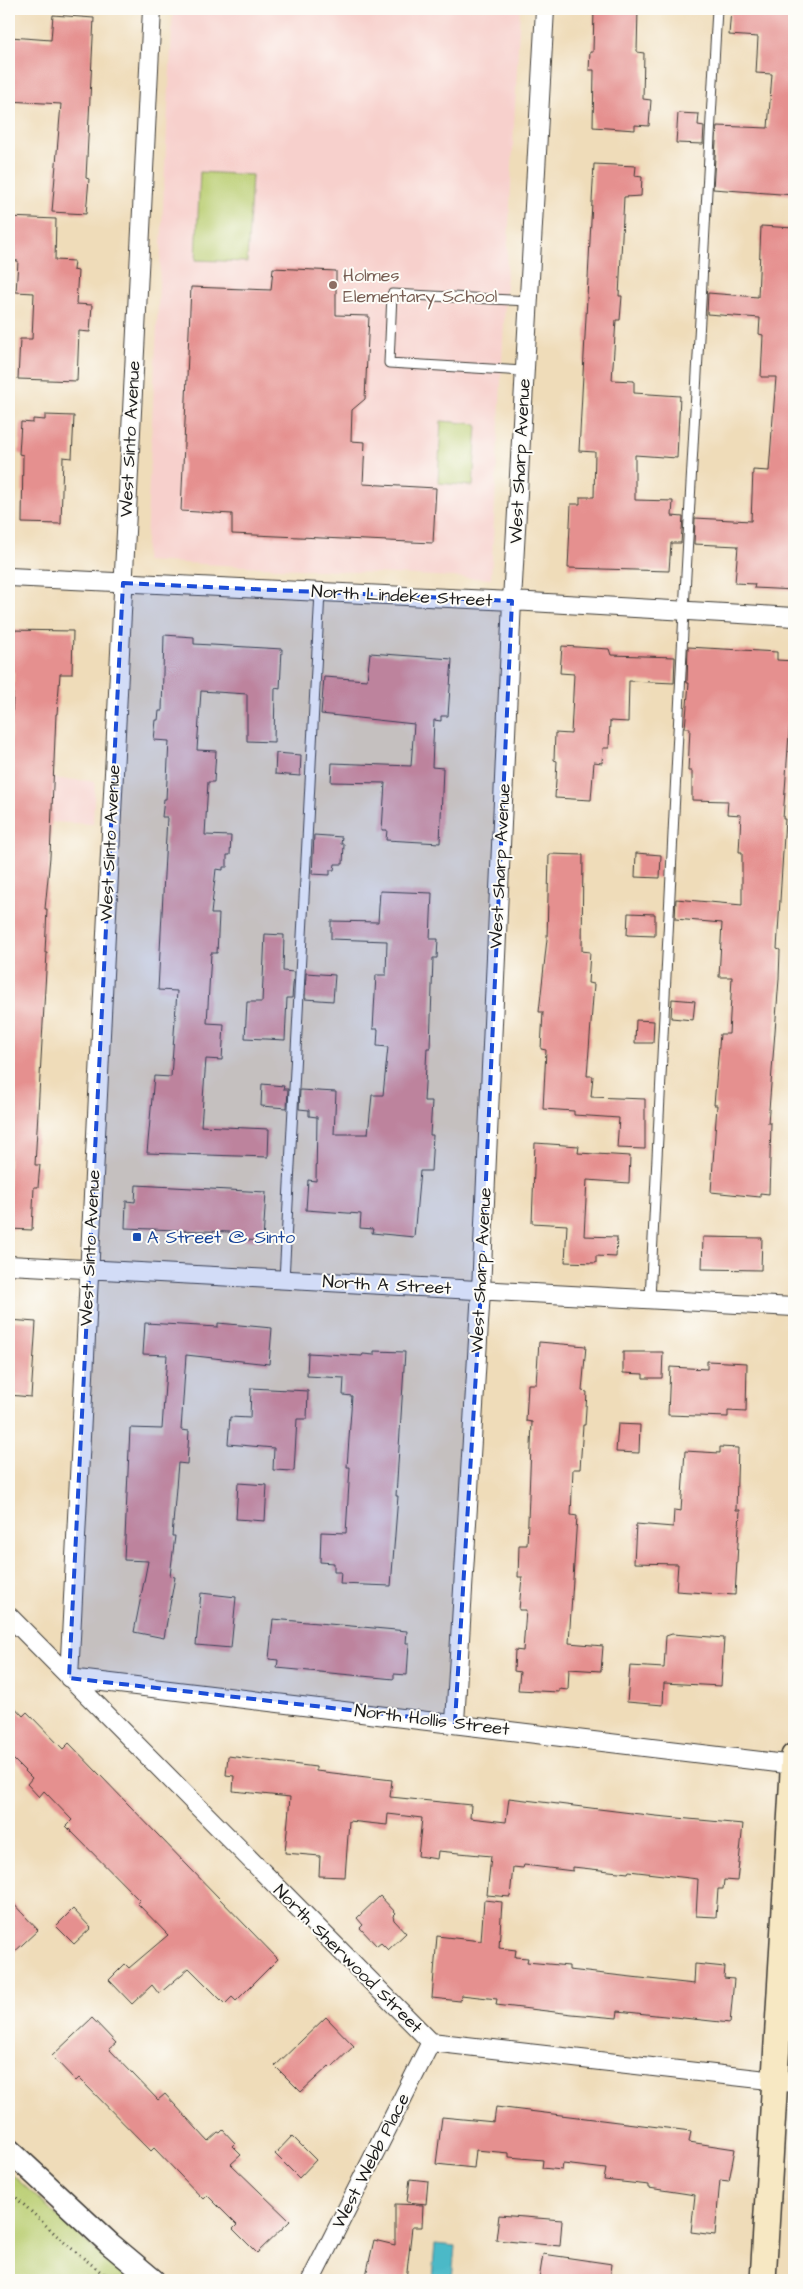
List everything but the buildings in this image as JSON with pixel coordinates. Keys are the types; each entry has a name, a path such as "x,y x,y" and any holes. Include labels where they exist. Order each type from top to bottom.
{"main road":[{"path":"763,2280 785,2082 794,1756"}],"street":[{"name":"West Sinto Avenue","path":"68,1678 152,9"},
{"name":"West Sharp Avenue","path":"455,1722 481,1290 512,601 545,9"},
{"name":"North Lindeke Street","path":"9,577 512,601 794,618"},
{"name":"North A Street","path":"9,1265 794,1307"},
{"name":"North Sherwood Street","path":"9,1616 68,1678 431,2042 785,2082"},
{"name":"North Hollis Street","path":"68,1678 455,1722 794,1764"},
{"name":"West Webb Place","path":"311,2280 431,2042"},
{"path":"9,2150 110,2244 154,2280"}],"lane":[{"path":"650,1299 684,611 718,9"},
{"path":"525,371 389,362 392,294 529,301"},
{"path":"284,1280 320,592"}],"path":[{"path":"9,2191 66,2244 111,2280"}],"highlighted area":[{"path":"123,583 512,601 481,1290 455,1722 69,1678"}],"shaded area":[{"name":"Holmes Elementary School","path":"173,9 520,9 491,579 145,561"},
{"path":"9,776 95,781 93,824 9,820"}],"green space":[{"path":"200,172 252,175 247,262 196,260"},
{"path":"441,421 477,424 473,486 438,483"},
{"path":"9,2172 115,2268 131,2280 9,2280"}],"water":[{"path":"435,2244 455,2246 452,2280 432,2280"}],"place":[{"name":"Holmes Elementary School","path":"333,285"},
{"name":"A Street @ Sinto","path":"137,1237"}]}
